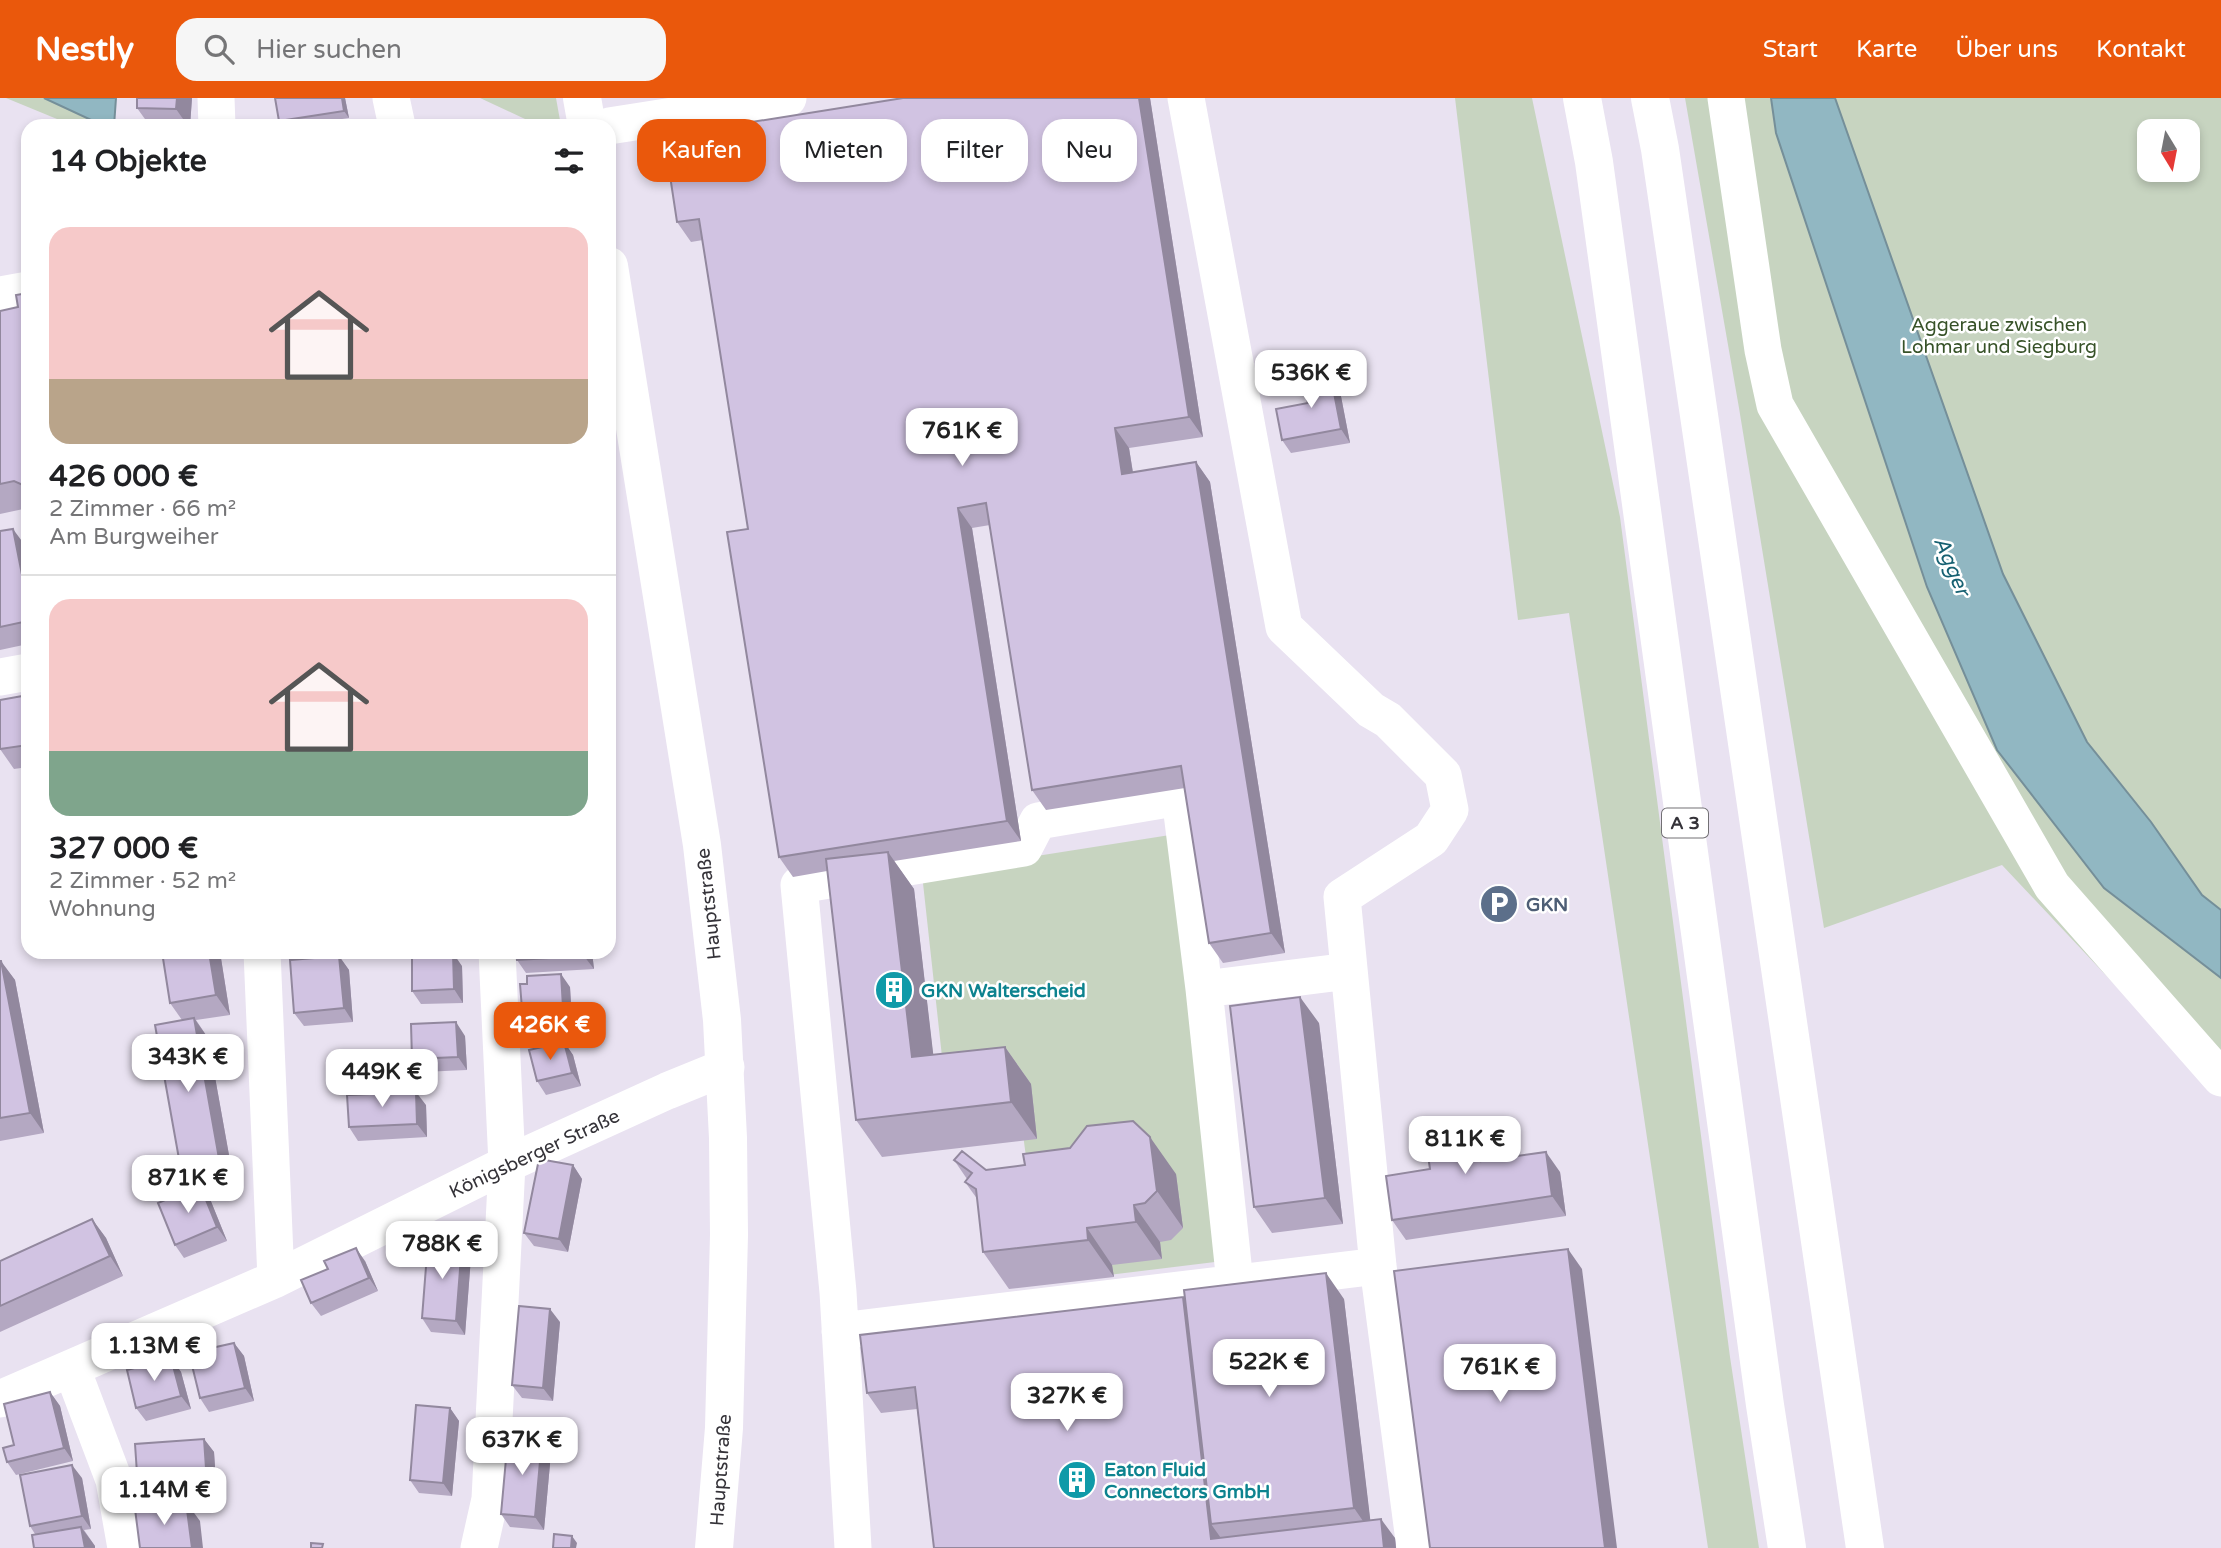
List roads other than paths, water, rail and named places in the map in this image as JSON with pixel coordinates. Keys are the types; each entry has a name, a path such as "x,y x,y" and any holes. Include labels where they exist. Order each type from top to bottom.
{"main road":[{"path":"582,98 586,119"},
{"name":"A 3","path":"1582,98 1594,162 1787,1548"},
{"path":"1650,98 1660,149 1865,1548"},
{"name":"Hauptstraße","path":"616,310 702,845 726,1067 729,1235 727,1368 714,1548"}],"street":[{"path":"216,98 217,119"},
{"path":"391,98 396,119"},
{"path":"616,123 652,108 788,98"},
{"path":"1186,98 1284,627 1371,710 1388,720 1443,775 1450,810 1432,839 1342,897 1378,1266 1415,1548"},
{"path":"1726,98 1763,350 1775,405 2052,886 2221,1079"},
{"path":"0,295 21,291"},
{"path":"0,677 21,673"},
{"path":"853,1548 840,1331 799,885 1024,848 1038,821 1180,797 1235,1283"},
{"path":"262,959 276,1279"},
{"path":"479,1548 490,1499 507,1164 497,959"},
{"path":"1203,989 1349,971"},
{"name":"Königsberger Straße","path":"0,1399 276,1279 507,1164 726,1067"},
{"path":"840,1331 1378,1266"},
{"path":"72,1369 114,1480 126,1548"}],"water":[{"path":"44,98 116,98 114,119 89,119"},
{"name":"Agger","path":"1771,98 1835,98 2003,574 2087,742 2151,822 2202,895 2221,910 2221,978 2104,888 1997,750 1927,587 1776,133"}],"place":[{"name":"GKN","path":"1499,904"},
{"name":"GKN Walterscheid","path":"894,990"},
{"name":"Eaton Fluid Connectors GmbH","path":"1077,1480"}],"park label":[{"name":"Aggeraue zwischen Lohmar und Siegburg","path":"1999,335"}]}
